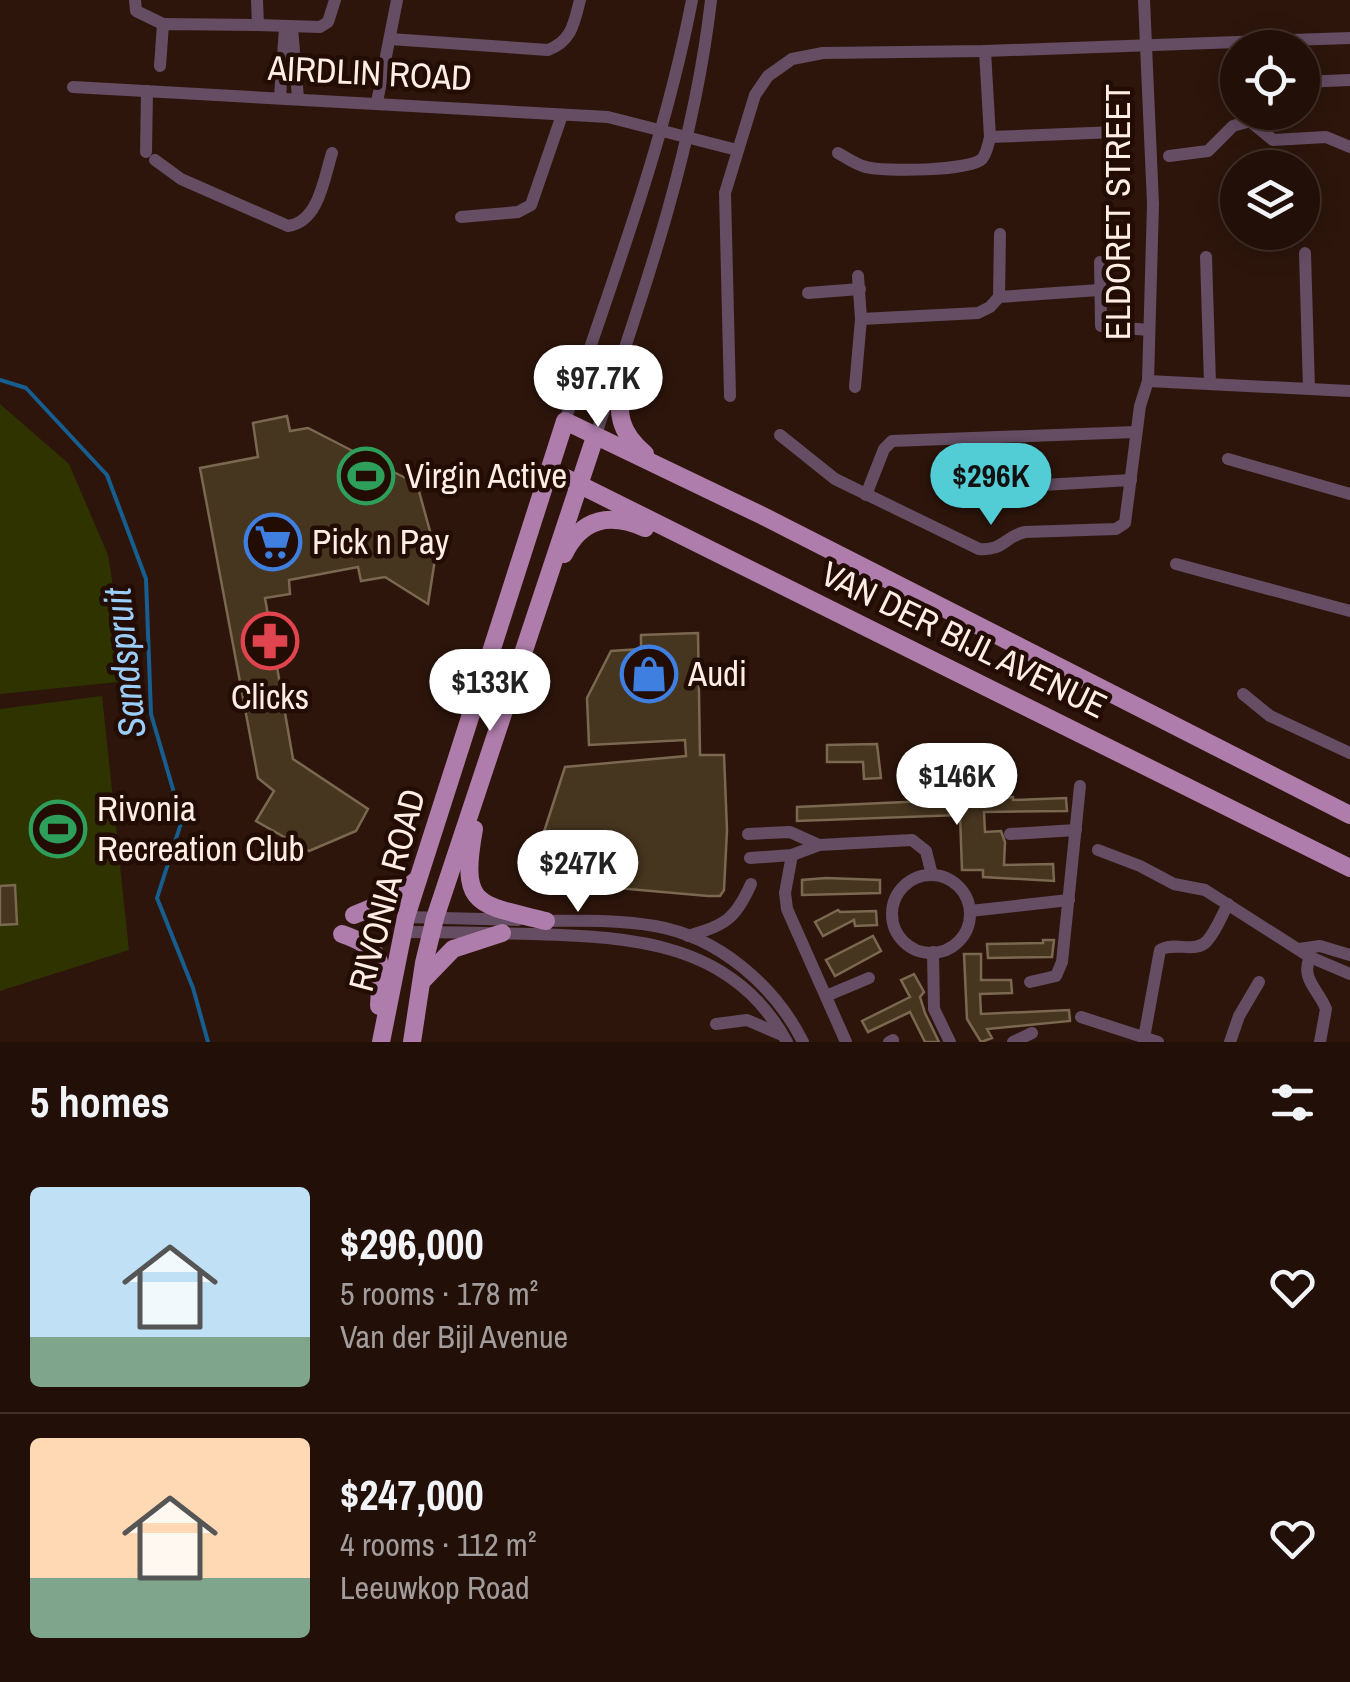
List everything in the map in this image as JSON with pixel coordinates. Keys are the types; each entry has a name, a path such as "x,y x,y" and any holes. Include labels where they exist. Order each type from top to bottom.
{"main road":[{"path":"621,360 622,429 658,465"},
{"name":"VAN DER BIJL AVENUE","path":"565,421 1350,815"},
{"name":"RIVONIA ROAD","path":"383,1034 404,924 565,421"},
{"name":"RIVONIA ROAD","path":"412,1042 433,925 595,437"},
{"name":"VAN DER BIJL AVENUE","path":"550,470 1350,868"},
{"path":"542,601 572,538 598,520 627,520 743,568"},
{"path":"486,759 467,864 468,883 487,906 546,921"},
{"path":"354,914 392,899 418,878"},
{"path":"342,934 368,944 378,954 382,970 378,1009 383,1034"},
{"path":"420,984 453,948 502,934"}],"street":[{"path":"135,0 136,11 162,24 288,28 325,24 335,0"},
{"path":"257,0 258,25"},
{"path":"378,102 398,0"},
{"path":"390,39 548,50 562,44 572,32 580,0"},
{"name":"RIVONIA ROAD","path":"565,421 619,271 662,129 692,0"},
{"name":"RIVONIA ROAD","path":"595,437 688,136 711,0"},
{"name":"ELDORET STREET","path":"866,496 966,546 989,550 1025,532 1121,527 1127,519 1136,432 1148,381 1153,204 1144,0"},
{"path":"160,66 162,24"},
{"path":"280,97 288,28"},
{"path":"288,28 298,98"},
{"path":"730,396 723,211 755,95 768,76 792,59 824,53 985,52 1350,38"},
{"path":"838,154 868,168 960,167 982,158 990,137 985,52"},
{"path":"1320,81 1350,80"},
{"name":"AIRDLIN ROAD","path":"74,87 608,117 737,150"},
{"path":"150,91 151,154 172,174 274,222 288,226 304,222 332,153"},
{"path":"461,217 525,210 535,198 562,115"},
{"path":"1168,156 1208,151 1229,130"},
{"path":"1265,130 1273,140 1326,137 1350,147"},
{"path":"990,137 1116,132"},
{"path":"862,319 978,312 990,307 999,297 1000,234"},
{"path":"1305,253 1310,389"},
{"path":"1206,257 1210,383"},
{"path":"1100,262 1101,326 1149,330"},
{"path":"808,293 859,282 862,319 856,387"},
{"path":"999,297 1100,290"},
{"path":"1148,381 1350,391"},
{"path":"780,435 835,478 866,496 884,448 892,441 1136,432"},
{"path":"1228,459 1350,494"},
{"path":"951,490 1131,480"},
{"path":"1176,564 1350,612"},
{"path":"1243,694 1270,716 1350,753"},
{"path":"1030,982 1058,973 1080,786"},
{"path":"1010,834 1076,830"},
{"path":"748,834 790,832 819,845"},
{"path":"750,858 792,855 819,845 912,840 926,850 932,875"},
{"path":"1098,850 1174,884 1204,890 1304,953 1350,974"},
{"path":"792,855 786,900 846,1042"},
{"path":"932,875 953,882 962,890 970,910 960,939 933,952 910,946 894,927 892,914 894,902 908,882 932,875"},
{"path":"688,936 727,922 741,906 751,884"},
{"path":"970,910 1068,900"},
{"path":"1081,1017 1151,1040 1157,954 1168,945 1205,944 1228,904"},
{"path":"404,924 546,921 655,926 688,936 755,976 784,1010 804,1042"},
{"path":"433,925 502,934 614,938 675,948 718,970 745,990 786,1039"},
{"path":"1304,953 1320,946 1350,955"},
{"path":"933,952 934,1008 950,1042"},
{"path":"1304,953 1308,979 1326,1009 1320,1042"},
{"path":"826,996 869,978"},
{"path":"1230,1042 1239,1016 1259,982"},
{"path":"716,1024 748,1020 786,1039"},
{"path":"1013,1042 1032,1033"}],"green space":[{"path":"0,404 69,464 108,555 122,644 118,682 0,694"},
{"name":"Rivonia Recreation Club","path":"102,696 129,950 0,991 0,709"}],"building":[{"path":"287,416 290,431 308,428 417,484 436,553 428,604 385,577 361,581 358,567 289,580 290,594 265,598 293,759 368,809 356,831 309,851 256,821 274,791 258,778 200,468 258,457 253,423"},
{"path":"698,633 700,755 724,755 727,830 724,890 720,896 572,884 531,872 565,767 686,756 685,740 589,745 587,698 611,651 641,649 641,635"},
{"path":"877,744 881,778 864,779 863,762 827,762 827,745"},
{"path":"1066,798 1067,811 984,812 985,832 1001,831 1005,842 1004,865 1053,864 1054,881 983,877 983,870 962,870 960,815 797,821 797,807"},
{"path":"802,880 880,880 880,893 802,895"},
{"path":"15,885 17,924 0,925 0,886"},
{"path":"838,910 876,911 877,925 855,926 854,920 823,936 815,922"},
{"path":"873,936 881,951 835,976 826,960"},
{"path":"1054,940 1052,957 988,958 987,944"},
{"path":"964,954 981,954 981,980 1011,980 1012,993 980,994 981,1014 1069,1010 1070,1021 987,1029 992,1038 981,1042 967,1019"},
{"path":"914,974 924,992 920,997 939,1042 925,1042 910,1012 868,1032 862,1021 910,997 901,980"}],"waterway":[{"name":"Sandspruit","path":"0,380 26,388 107,475 146,579 151,714 182,820 157,898 193,988 208,1042"}],"place":[{"name":"Virgin Active","path":"366,476"},
{"name":"Pick n Pay","path":"273,542"},
{"name":"Clicks","path":"270,641"},
{"name":"Audi","path":"649,674"},
{"name":"Rivonia Recreation Club","path":"58,829"}]}
